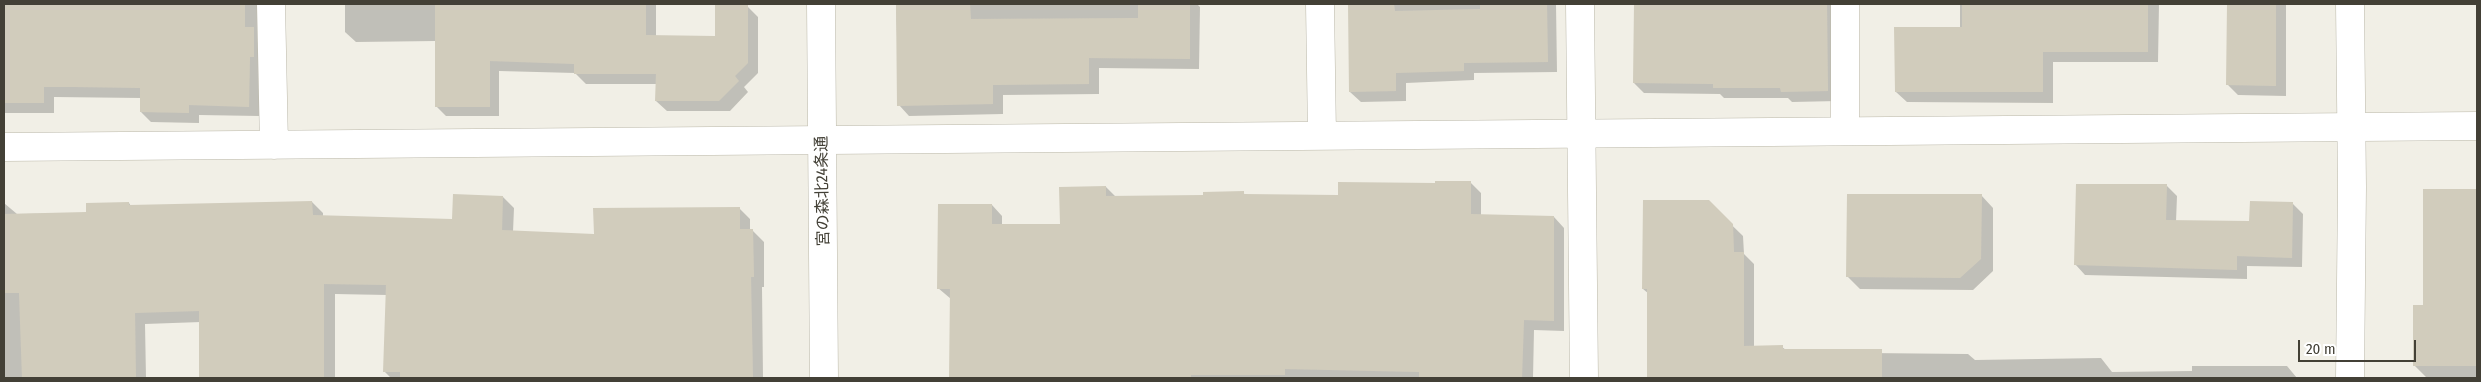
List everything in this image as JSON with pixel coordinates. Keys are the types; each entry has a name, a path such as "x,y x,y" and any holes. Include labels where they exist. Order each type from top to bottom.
{"street":[{"path":"271,4 274,145"},
{"name":"宮の森北24条通","path":"822,4 824,378"},
{"path":"1320,4 1322,136"},
{"path":"1580,4 1584,378"},
{"path":"1845,4 1846,130"},
{"path":"2350,4 2350,378"},
{"path":"4,147 2477,126"}],"building":[{"path":"4,4 245,4 245,27 254,27 254,57 250,57 249,107 189,105 189,113 140,112 140,88 44,87 44,103 4,103"},
{"path":"435,4 646,4 646,35 715,36 715,5 748,5 748,63 735,76 739,81 719,101 655,101 656,74 574,74 574,64 490,61 490,107 435,107"},
{"path":"896,4 970,4 971,19 1138,18 1138,4 1190,4 1190,59 1089,58 1089,84 993,85 993,104 897,106"},
{"path":"1394,4 1395,11 1480,9 1480,5 1547,4 1548,62 1464,63 1464,71 1396,73 1396,91 1349,92 1348,5"},
{"path":"1634,4 1827,4 1828,91 1781,92 1780,88 1713,88 1713,84 1633,83"},
{"path":"1962,4 2148,4 2148,52 2043,52 2043,92 1895,92 1894,27 1962,27"},
{"path":"2227,4 2276,4 2276,86 2226,85"},
{"path":"1435,181 1471,181 1471,214 1554,216 1554,321 1524,320 1522,378 1419,378 1419,372 1285,369 1285,375 1191,375 1191,378 949,378 950,289 937,289 938,204 992,204 992,224 1060,224 1059,187 1106,186 1106,196 1203,195 1203,192 1244,191 1244,194 1338,195 1338,182 1435,183"},
{"path":"2076,184 2167,184 2166,220 2249,221 2250,201 2293,202 2292,258 2237,256 2237,270 2074,265"},
{"path":"2423,189 2477,189 2476,366 2413,366 2413,305 2423,305"},
{"path":"453,194 503,196 502,230 594,234 593,208 740,207 740,229 753,229 754,277 751,277 753,378 400,378 400,372 383,372 386,285 324,284 324,378 199,378 199,311 135,313 136,378 22,378 19,293 4,293 4,214 86,212 86,203 129,202 129,205 312,201 313,215 452,219"},
{"path":"1847,194 1982,194 1981,259 1960,278 1846,277"},
{"path":"1643,200 1709,200 1733,224 1734,252 1744,252 1744,346 1783,345 1783,349 1882,349 1882,378 1647,378 1647,289 1642,289"}]}
